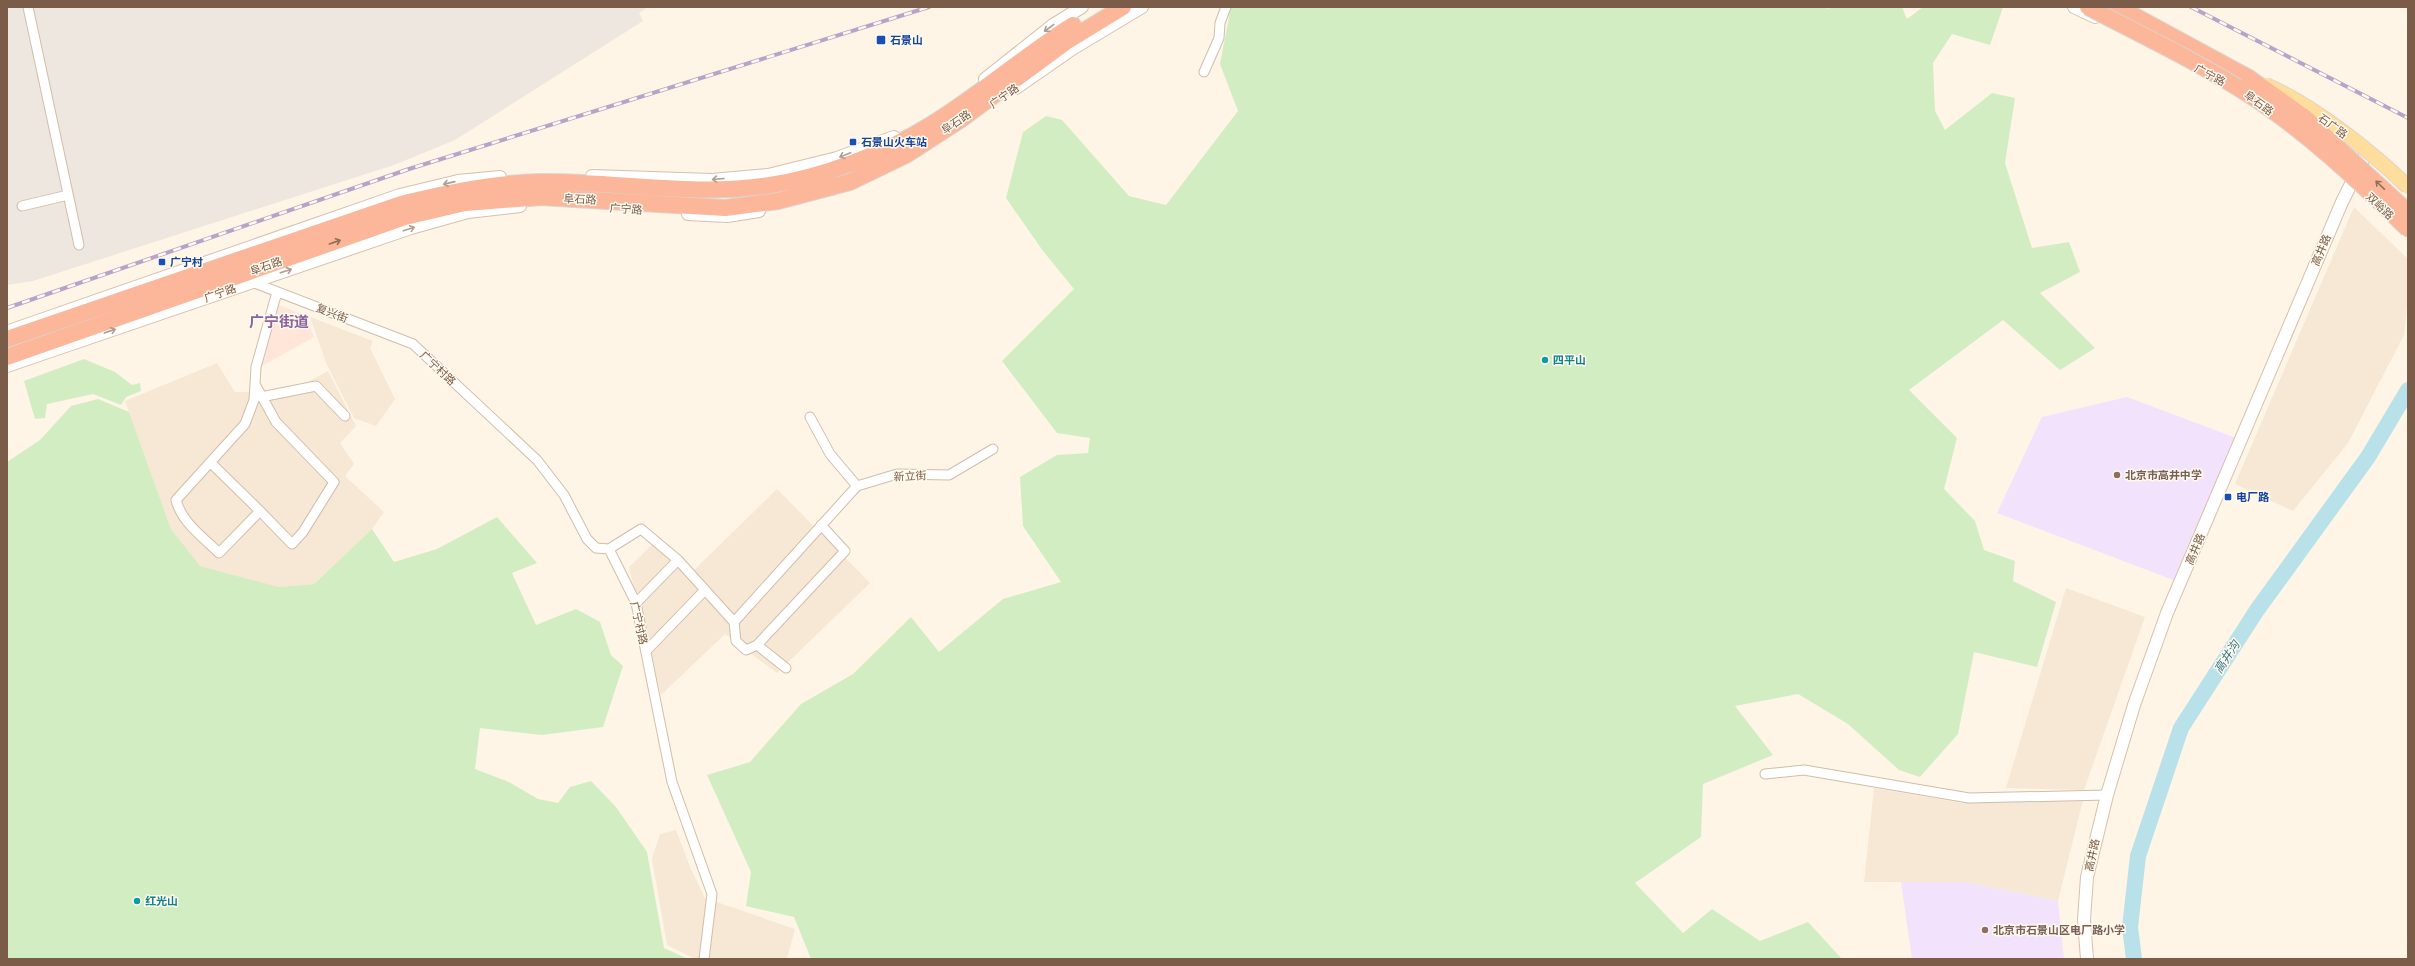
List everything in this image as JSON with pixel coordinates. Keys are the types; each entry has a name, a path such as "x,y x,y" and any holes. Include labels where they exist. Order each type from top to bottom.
{"highway":[{"name":"阜石路","path":"7,339 401,204 459,190 539,182 720,191 772,185 844,166 898,143 929,126 1058,34 1102,7"},
{"name":"阜石路","path":"7,357 406,217 465,203 541,197 725,208 778,201 850,182 906,155 965,116 1066,42 1123,7"},
{"name":"阜石路","path":"2088,7 2248,94 2316,146 2373,194 2408,229"},
{"name":"阜石路","path":"2118,7 2249,78 2304,117 2408,212"}],"main road":[{"name":"石广路","path":"2249,78 2290,95 2390,169 2408,187"}],"street":[{"path":"28,7 79,245"},
{"path":"7,332 400,195 458,181 537,174 712,180 768,175 837,158 890,140 920,125 949,106 1054,25 1082,7"},
{"name":"广宁路","path":"7,366 411,228 468,212 543,204 727,216 782,207 853,187 910,162 1072,49 1142,7"},
{"path":"1204,72 1219,38 1220,24 1226,7"},
{"name":"广宁路","path":"2074,7 2146,41 2241,92 2306,137 2352,180"},
{"name":"广宁路","path":"2127,7 2206,47 2246,70 2365,156"},
{"path":"2365,156 2408,195"},
{"name":"高井路","path":"2087,959 2084,920 2087,877 2106,795 2134,705 2167,613 2352,180 2365,156"},
{"name":"双峪路","path":"2352,180 2408,233"},
{"path":"22,206 68,195"},
{"name":"复兴街","path":"252,282 413,344"},
{"path":"260,511 219,553 186,522 179,511 176,500 245,424 254,400 256,367 277,292"},
{"name":"广宁村路","path":"413,344 538,460 564,495 587,539 596,548 609,549 636,603 672,782 712,894 704,959"},
{"path":"211,463 292,544 303,532 334,482 276,422 256,386"},
{"path":"261,397 316,386 345,416"},
{"path":"734,622 857,486 830,454 810,417"},
{"name":"新立街","path":"857,486 897,474 949,475 993,449"},
{"path":"609,549 641,529 678,560 734,622 736,640 746,650 757,645 844,550 821,525"},
{"path":"636,603 678,560"},
{"path":"646,651 705,590"},
{"path":"757,645 786,668"},
{"path":"1765,774 1804,770 1970,798 2106,795"}],"shaded area":[{"path":"7,7 648,7 639,13 643,21 455,140 394,165 33,281 7,285"},
{"path":"2354,207 2408,259 2408,296 2404,335 2348,443 2293,511 2235,484"},
{"path":"277,304 306,316 314,337 260,367"},
{"path":"310,317 373,341 370,348 395,399 376,426 354,418 327,365"},
{"path":"217,363 235,392 271,392 296,388 328,371 356,426 340,443 354,464 345,476 384,512 372,529 314,584 279,587 199,566 171,529 125,401"},
{"name":"北京市高井中学","path":"2127,397 2236,438 2176,581 1997,513 2042,417"},
{"path":"777,489 870,583 777,673 725,634 661,695 629,567 654,543 687,577"},
{"path":"2066,588 2145,617 2084,790 2006,788"},
{"path":"1874,788 1962,803 2083,800 2058,901 1967,882 1864,882"},
{"path":"676,830 690,867 705,898 795,929 787,959 695,959 667,945 652,859 660,834"},
{"name":"北京市石景山区电厂路小学","path":"1901,882 1967,882 2058,901 2064,959 1912,959"}],"green space":[{"path":"1231,7 1823,7 1828,9 1830,7 1902,7 1907,19 1923,7 2003,7 1990,45 1952,34 1933,63 1935,111 1945,130 1992,93 2015,98 2005,163 2032,248 2069,242 2080,272 2040,293 2095,348 2060,370 2003,320 1909,390 1957,438 1944,489 1975,521 1984,550 2015,561 2013,581 2056,602 2037,667 1974,652 1958,734 1920,777 1899,770 1848,724 1798,694 1735,706 1773,755 1703,784 1701,837 1635,883 1683,933 1712,909 1760,941 1808,922 1842,959 811,959 794,917 746,906 751,872 707,775 750,762 801,704 853,674 911,617 939,652 1003,599 1061,582 1023,526 1020,477 1057,455 1088,453 1090,438 1057,433 1002,361 1074,289 1043,251 1006,198 1023,132 1046,116 1062,120 1129,196 1166,205 1238,111 1220,64"},
{"path":"84,359 115,372 132,385 140,383 141,391 126,397 121,405 93,394 47,404 45,418 35,419 24,381"},
{"path":"98,399 129,412 171,529 200,566 279,587 314,584 372,529 394,562 437,549 497,517 537,563 512,573 536,625 576,609 600,622 611,655 623,666 603,727 542,735 480,728 475,769 509,782 538,799 558,803 570,787 591,781 616,807 647,852 664,948 688,959 7,959 7,462 40,440 71,406"}],"waterway":[{"name":"高井沟","path":"2134,959 2130,927 2138,856 2181,728 2257,610 2368,457 2408,390"}],"railway":[{"path":"7,308 409,169 929,7"},
{"path":"2191,7 2408,118"}],"place":[{"name":"石景山","path":"881,40"},
{"name":"石景山火车站","path":"853,142"},
{"name":"广宁村","path":"162,262"},
{"name":"四平山","path":"1545,360"},
{"name":"北京市高井中学","path":"2117,475"},
{"name":"电厂路","path":"2228,497"},
{"name":"红光山","path":"137,901"},
{"name":"北京市石景山区电厂路小学","path":"1985,930"}],"district":[{"name":"广宁街道","path":"279,322"}]}
